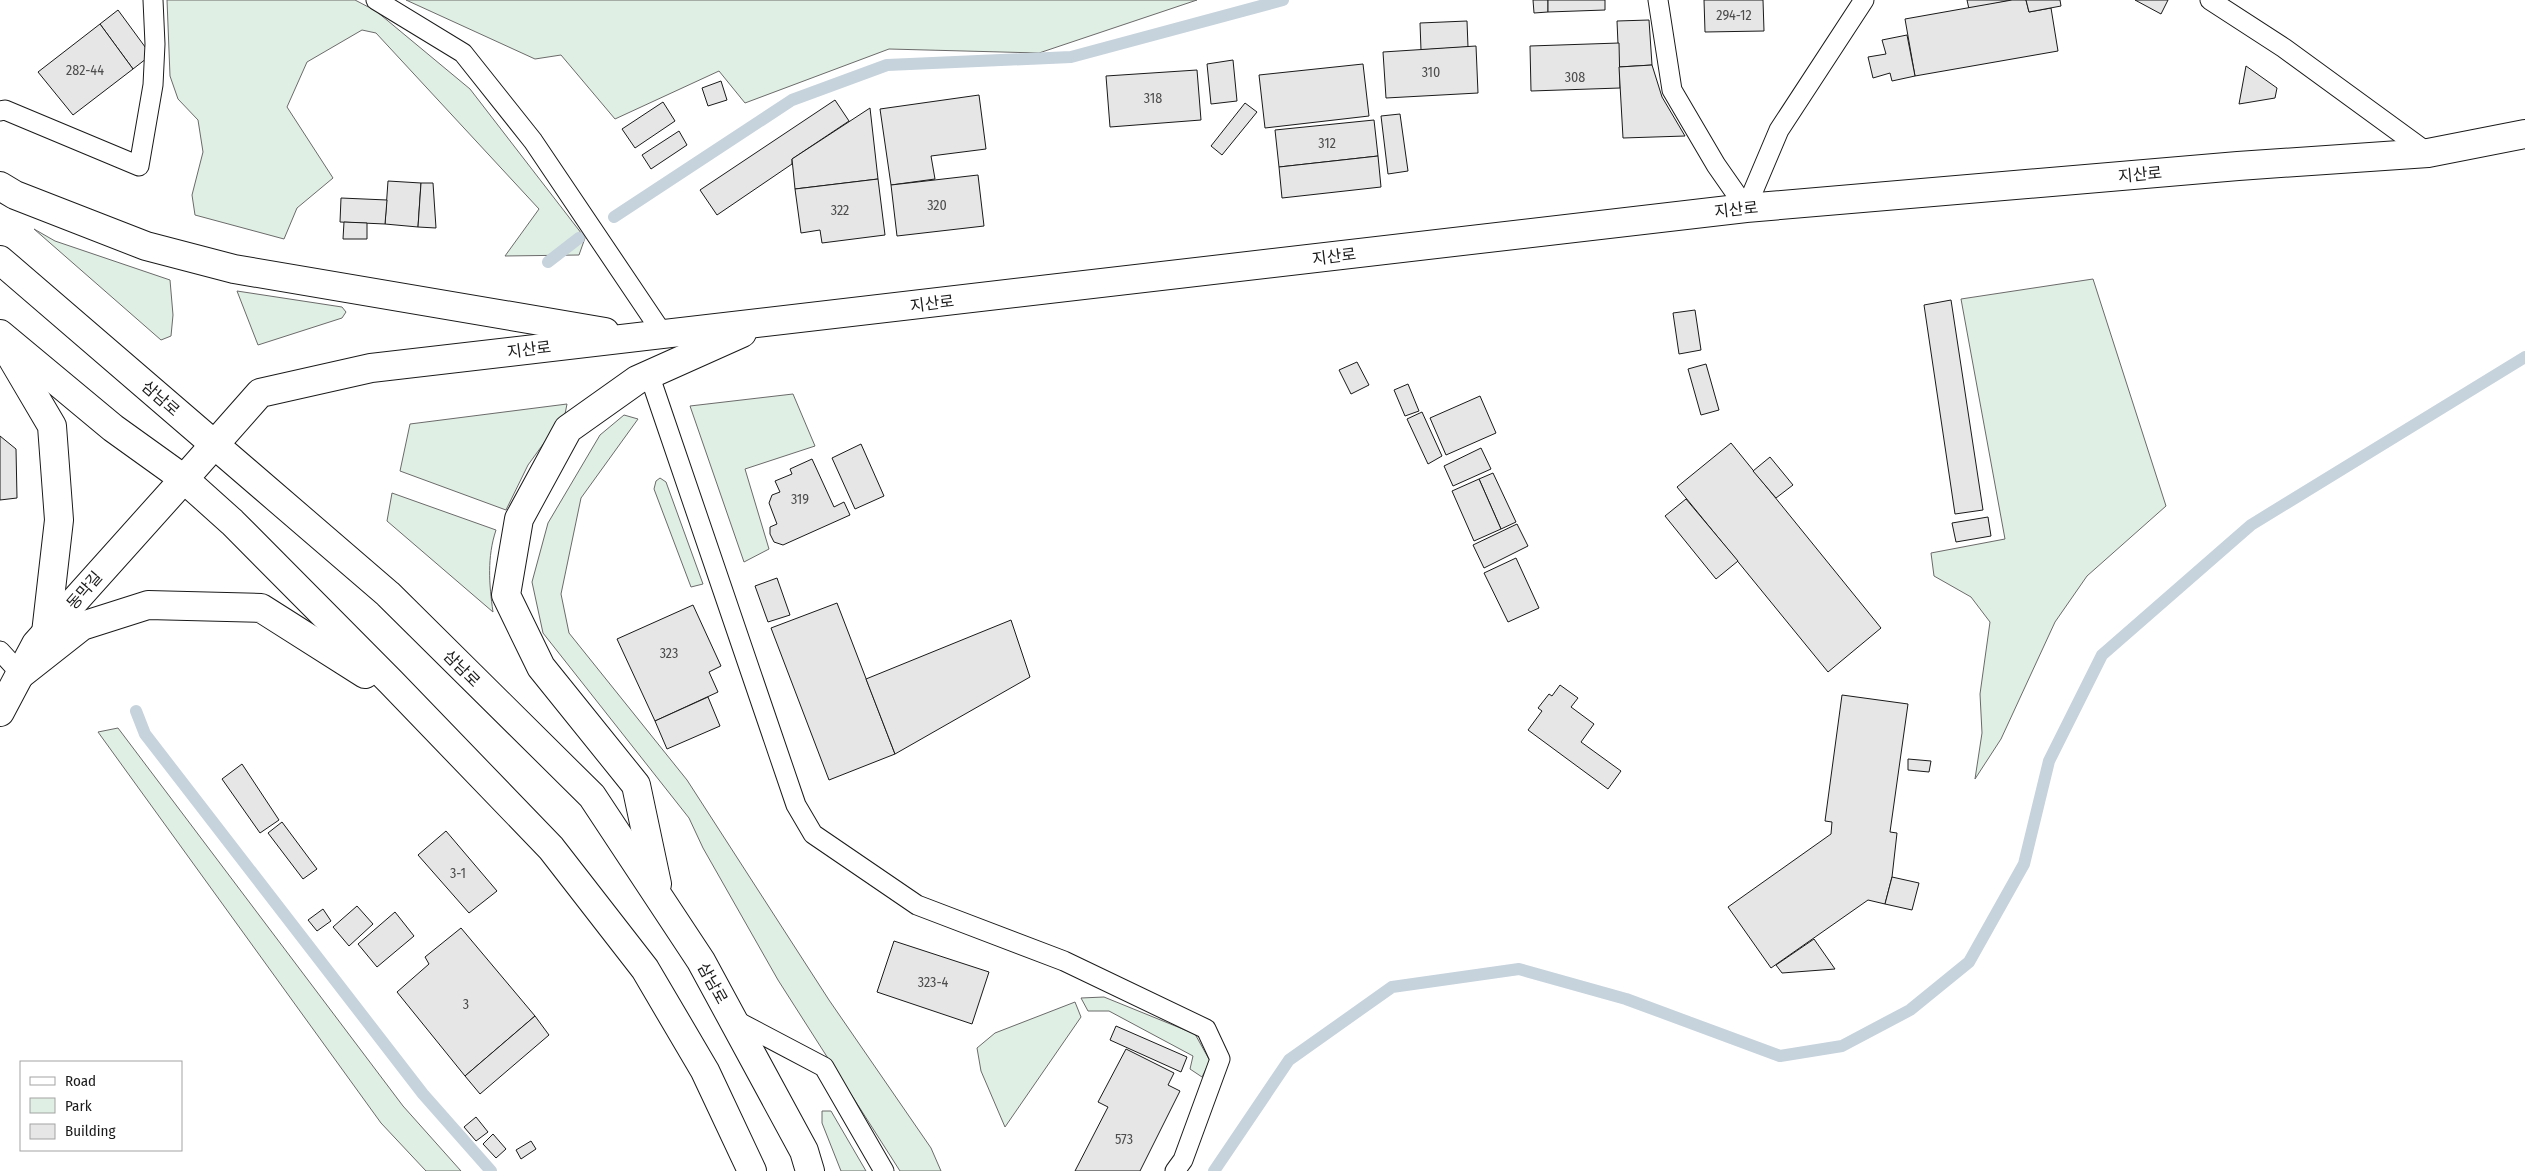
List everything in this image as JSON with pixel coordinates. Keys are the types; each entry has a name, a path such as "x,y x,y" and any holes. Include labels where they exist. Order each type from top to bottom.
{"main road":[{"name":"지산로","path":"184,479 260,393 371,368 1746,208 2238,166 2428,153 2525,134"},
{"path":"0,186 15,195 146,246 234,269 636,337"},
{"name":"삼남로","path":"0,260 388,594 592,796 701,962 804,1152 810,1171"},
{"path":"660,898 636,785 541,667 506,595 519,519 568,429 636,380 766,322"},
{"path":"0,334 113,428 184,479 239,529 551,848 645,969 705,1071 752,1171"},
{"path":"0,339 52,426 59,520 46,633"},
{"name":"동막길","path":"0,712 36,644 184,479"},
{"path":"21,674 82,626 148,605 261,608 328,649 418,711"}],"lane":[{"path":"0,112 5,110 139,166 153,85 155,44 153,0"},
{"path":"376,0 463,53 533,141 664,334"},
{"path":"1658,0 1672,90 1716,165 1746,208"},
{"path":"1746,208 1779,130 1864,0"},
{"path":"2210,0 2284,48 2428,153"},
{"path":"649,374 796,805 813,834 917,905 1064,961 1206,1029 1220,1060 1183,1160 1175,1171"},
{"path":"0,650 21,674"},
{"path":"732,1020 824,1067 884,1171"}],"green space":[{"path":"167,0 355,0 376,11 470,89 585,238 579,255 505,256 539,209 376,33 362,30 307,62 287,107 333,178 297,208 284,239 195,215 192,195 203,152 198,120 178,99 170,76"},
{"path":"406,0 1197,0 1039,53 889,49 745,103 719,71 615,119 561,55 535,59"},
{"path":"34,229 55,241 170,280 173,315 171,336 161,340"},
{"path":"2093,279 2166,506 2087,576 2055,622 2001,739 1975,779 1982,733 1980,694 1990,622 1971,597 1934,576 1931,553 2005,539 1961,299"},
{"path":"237,291 342,307 346,312 342,318 258,345"},
{"path":"793,394 815,446 745,469 769,549 744,562 690,406"},
{"path":"567,404 565,414 528,465 506,510 400,471 410,424"},
{"path":"624,415 638,419 581,498 561,594 569,633 687,780 829,1000 931,1148 941,1171 900,1171 778,980 703,848 689,818 543,633 532,582 548,523 600,435"},
{"path":"660,478 666,482 703,584 691,587 654,489 656,481"},
{"path":"392,493 496,530 491,550 490,571 493,612 387,521"},
{"path":"118,728 403,1106 461,1171 426,1171 381,1123 98,732"},
{"path":"1104,997 1195,1034 1210,1061 1202,1077 1190,1069 1193,1056 1109,1011 1088,1011 1081,998"},
{"path":"1075,1002 1081,1017 1005,1127 981,1071 977,1048 995,1033"},
{"path":"822,1111 831,1111 866,1171 841,1171 822,1123"}],"building":[{"path":"1533,0 1548,0 1548,12 1534,13"},
{"path":"1548,0 1605,0 1605,10 1548,12"},
{"path":"1704,0 1763,0 1764,31 1705,32"},
{"path":"1967,0 2012,0 1969,9"},
{"path":"2012,0 2026,0 2029,12 2051,8 2058,51 1915,76 1905,19"},
{"path":"2026,0 2060,0 2061,6 2029,12"},
{"path":"2135,0 2168,0 2161,14"},
{"path":"118,10 151,55 133,69 100,24"},
{"path":"1649,20 1652,65 1619,67 1617,21"},
{"path":"1467,21 1468,47 1421,50 1420,23"},
{"path":"100,24 133,69 73,115 38,72"},
{"path":"1907,35 1915,76 1892,81 1890,73 1873,78 1868,57 1886,54 1882,40"},
{"path":"1619,43 1620,88 1531,91 1530,46"},
{"path":"1476,46 1478,93 1386,98 1383,52"},
{"path":"1233,60 1237,101 1211,104 1207,64"},
{"path":"1363,64 1369,116 1265,128 1259,75"},
{"path":"1652,65 1662,97 1685,136 1623,138 1619,67"},
{"path":"2246,66 2277,88 2275,98 2239,104"},
{"path":"1197,70 1201,120 1110,127 1106,76"},
{"path":"721,81 727,100 708,106 702,88"},
{"path":"979,95 986,149 931,156 935,179 891,185 880,109"},
{"path":"835,100 849,121 792,159 792,164 717,215 700,190"},
{"path":"663,102 675,121 635,148 622,129"},
{"path":"1245,103 1257,112 1222,155 1211,146"},
{"path":"870,108 878,179 795,189 792,159"},
{"path":"1400,114 1408,171 1388,174 1381,116"},
{"path":"1374,120 1378,156 1279,167 1275,130"},
{"path":"679,131 687,145 651,169 642,155"},
{"path":"1378,156 1381,187 1282,198 1279,167"},
{"path":"978,175 984,226 897,236 891,185"},
{"path":"878,179 885,235 822,243 820,230 801,233 795,189"},
{"path":"388,181 421,183 418,227 385,224"},
{"path":"421,183 433,183 436,228 418,227"},
{"path":"341,198 387,200 385,224 340,222"},
{"path":"344,222 367,223 367,239 343,239"},
{"path":"1951,300 1983,510 1955,514 1924,305"},
{"path":"1695,310 1701,350 1679,354 1673,313"},
{"path":"1357,362 1369,385 1351,394 1339,370"},
{"path":"1706,364 1719,410 1701,415 1688,369"},
{"path":"1408,384 1419,411 1405,416 1394,390"},
{"path":"1480,396 1496,433 1446,455 1430,418"},
{"path":"1422,412 1442,456 1428,464 1407,419"},
{"path":"0,436 16,449 17,498 0,500"},
{"path":"1731,443 1881,628 1828,672 1677,487"},
{"path":"861,444 884,496 855,509 832,458"},
{"path":"1481,448 1491,469 1453,486 1444,466"},
{"path":"1770,457 1793,485 1776,498 1753,471"},
{"path":"812,459 834,507 844,502 850,515 783,545 774,542 770,534 770,527 777,524 769,503 772,495 780,492 775,481 792,474 790,469"},
{"path":"1493,473 1516,522 1501,529 1479,479"},
{"path":"1479,479 1501,529 1474,541 1452,491"},
{"path":"1686,499 1738,561 1716,579 1665,516"},
{"path":"1988,517 1991,536 1956,542 1952,523"},
{"path":"1517,524 1528,546 1484,568 1473,545"},
{"path":"1516,558 1539,608 1508,622 1484,573"},
{"path":"777,578 790,615 768,622 755,586"},
{"path":"837,603 895,754 829,780 771,628"},
{"path":"693,605 721,666 709,672 718,692 655,721 617,639"},
{"path":"1011,620 1030,677 895,754 866,679"},
{"path":"1560,685 1578,698 1571,707 1594,724 1581,742 1621,771 1608,789 1528,730 1542,711 1538,708 1549,694 1552,696"},
{"path":"1842,695 1908,704 1890,832 1897,833 1892,877 1885,904 1868,900 1771,968 1728,907 1831,834 1832,822 1825,821"},
{"path":"708,697 720,726 667,749 655,721"},
{"path":"1908,759 1931,761 1929,772 1908,770"},
{"path":"242,764 279,820 260,833 222,779"},
{"path":"282,822 317,869 303,879 268,833"},
{"path":"446,831 497,891 469,913 418,855"},
{"path":"1892,877 1919,883 1912,910 1885,904"},
{"path":"357,906 373,924 349,946 333,927"},
{"path":"323,909 331,921 317,931 308,920"},
{"path":"395,912 414,936 377,967 358,944"},
{"path":"461,928 535,1016 465,1076 397,992 429,964 425,957"},
{"path":"1814,939 1835,969 1782,973 1776,965"},
{"path":"894,941 989,972 972,1024 877,992"},
{"path":"535,1016 549,1035 480,1094 465,1076"},
{"path":"1116,1026 1187,1057 1181,1072 1110,1040"},
{"path":"1126,1049 1174,1073 1168,1085 1180,1091 1140,1171 1075,1171 1108,1107 1098,1102"},
{"path":"476,1117 488,1132 476,1141 464,1127"},
{"path":"493,1134 506,1149 496,1158 483,1144"},
{"path":"531,1141 536,1149 521,1159 516,1150"}],"waterway":[{"path":"614,217 792,100 887,65 1071,57 1283,0"},
{"path":"548,262 579,238"},
{"path":"1214,1171 1289,1060 1392,987 1519,969 1626,999 1780,1056 1842,1046 1910,1010 1969,962 2024,864 2049,761 2102,655 2251,525 2525,357"},
{"path":"136,711 145,734 423,1094 491,1171"}]}
